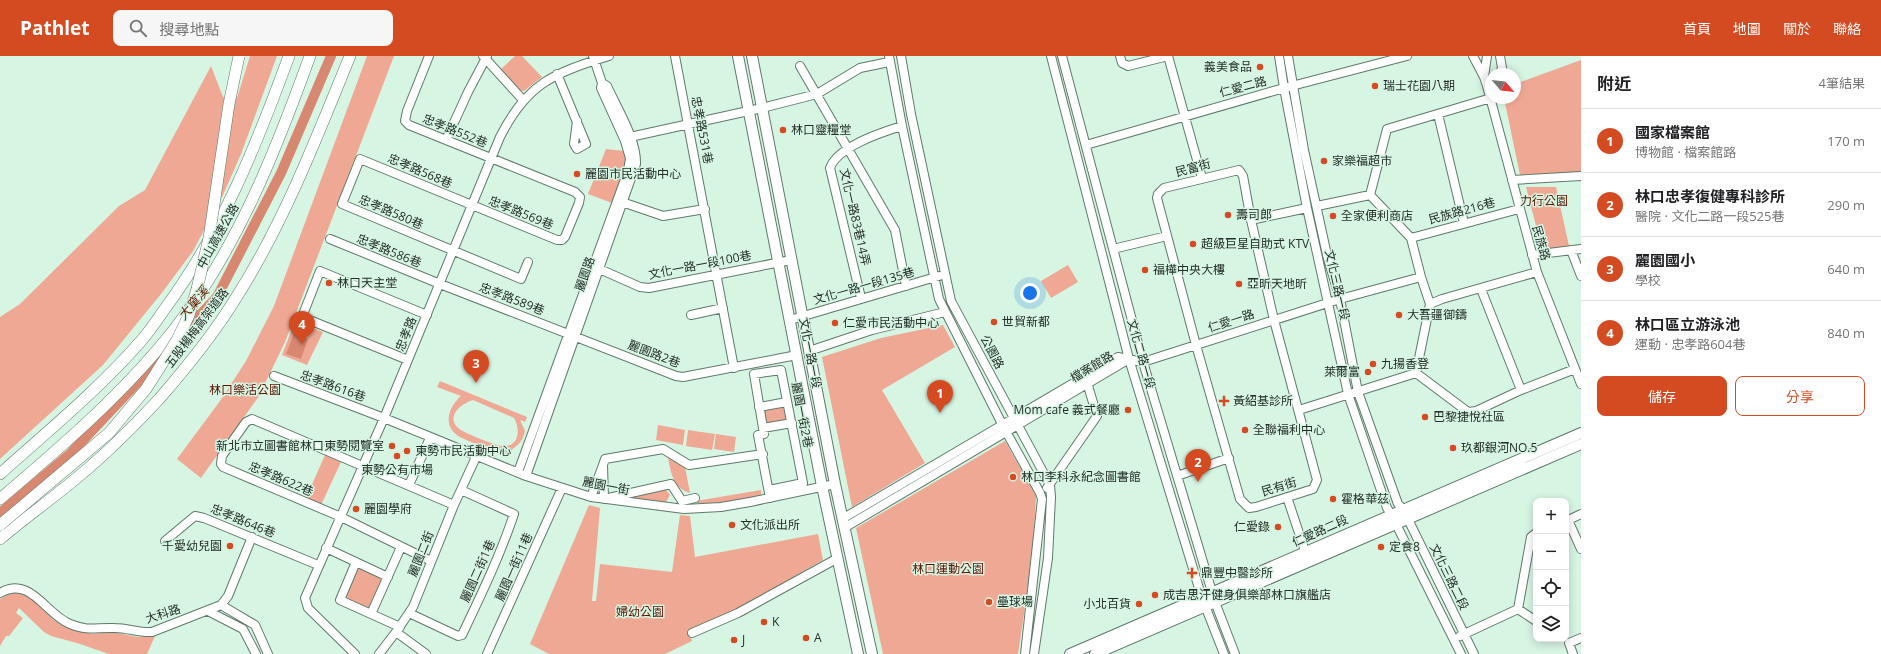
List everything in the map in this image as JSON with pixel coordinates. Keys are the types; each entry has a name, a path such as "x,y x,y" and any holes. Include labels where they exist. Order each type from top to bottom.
{"highway":[{"name":"五股楊梅高架道路","path":"0,525 110,433 146,389 177,340 189,315 197,289 209,238 229,104 240,56"},
{"name":"中山高速公路","path":"0,474 81,402 141,341 178,291 199,260 228,206 247,165 288,56"},
{"name":"中山高速公路","path":"0,499 98,412 140,369 173,331 213,275 244,217 264,173 310,56"},
{"path":"299,87 314,56"},
{"name":"五股楊梅高架道路","path":"0,539 110,448 160,398 216,327 234,301 276,225 303,169 350,56"}],"main road":[{"name":"文化一路一段","path":"738,56 822,486 858,654"},
{"name":"文化一路一段","path":"752,56 835,484 872,654"},
{"name":"仁愛路二段","path":"1405,514 1581,433"},
{"name":"仁愛路二段","path":"1095,654 1214,597 1393,518 1581,444"},
{"name":"仁愛路二段","path":"1070,654 1204,603"}],"street":[{"name":"忠孝路552巷","path":"428,56 405,120 409,125 491,159"},
{"path":"586,56 593,58"},
{"name":"忠孝路","path":"355,654 308,608 306,604 305,598 307,591 318,565 341,517 384,418 508,121 523,100 557,74 593,58 609,56"},
{"name":"忠孝路531巷","path":"675,56 734,368"},
{"name":"公園路","path":"901,56 944,275 951,302 1050,485 1051,497 1048,558 1034,654"},
{"name":"文化二路一段","path":"1052,56 1129,359 1204,603 1224,654"},
{"name":"文化二路一段","path":"1062,56 1143,362 1214,597 1235,654"},
{"path":"1120,56 1122,63 1128,66 1168,56 1202,178"},
{"name":"文化三路一段","path":"1279,56 1307,208 1348,394 1387,508 1393,518"},
{"name":"文化三路一段","path":"1288,56 1304,150 1327,255 1340,299 1358,392 1382,463 1398,504 1405,514"},
{"name":"仁愛二路","path":"1086,145 1284,88 1293,87 1407,56"},
{"path":"1473,56 1484,76"},
{"path":"1484,76 1487,56"},
{"path":"1500,56 1502,68"},
{"path":"446,140 484,57 523,100"},
{"name":"麗園路","path":"593,58 602,83 601,88 625,141 630,158 620,201"},
{"path":"630,136 762,108 817,94 860,68 889,59"},
{"name":"公園路","path":"889,59 934,278 943,308 1042,499 1025,654"},
{"name":"文化一路83巷14弄","path":"800,66 895,230 906,286"},
{"path":"892,71 903,69"},
{"path":"557,74 577,121"},
{"name":"麗園路","path":"522,474 620,201 636,164 637,155 630,136 607,86 602,83"},
{"path":"1370,195 1387,129 1485,100"},
{"name":"民族路","path":"1493,104 1537,272 1581,384"},
{"path":"1438,114 1464,223"},
{"path":"848,150 878,133 902,126"},
{"name":"文化一路83巷14弄","path":"848,150 833,161 830,168 861,298"},
{"name":"忠孝路568巷","path":"360,159 472,205"},
{"name":"忠孝路580巷","path":"360,159 342,204 453,252"},
{"name":"忠孝路569巷","path":"472,205 557,240 562,240 565,237 580,203 580,197 575,192 491,159"},
{"name":"民富街","path":"1196,345 1157,198 1158,194 1164,188 1239,170 1244,176 1251,220 1274,320"},
{"path":"913,174 923,171"},
{"path":"1512,180 1581,176"},
{"path":"1317,206 1370,195"},
{"path":"1370,195 1411,238 1430,304 1416,373"},
{"path":"620,201 663,216 705,209"},
{"path":"1251,220 1307,208"},
{"name":"民族路216巷","path":"1411,238 1519,208"},
{"path":"1113,249 1167,236"},
{"name":"忠孝路586巷","path":"330,240 440,284"},
{"path":"1532,255 1581,249"},
{"path":"1572,250 1581,276"},
{"path":"453,252 521,279 528,262"},
{"name":"文化一路一段100巷","path":"596,267 640,287 649,288 791,260"},
{"path":"408,360 302,317 320,271 427,315"},
{"path":"1430,304 1442,299 1537,272"},
{"name":"文化一路一段135巷","path":"790,320 861,298 944,275"},
{"name":"仁愛一路","path":"1129,359 1143,362 1328,302 1421,277"},
{"name":"忠孝路589巷","path":"440,284 572,335"},
{"path":"1481,289 1522,390"},
{"path":"809,351 943,308 951,302"},
{"path":"691,315 723,308"},
{"name":"民有街","path":"1196,345 1240,499 1244,504 1249,508 1256,507 1313,489 1317,480 1274,320"},
{"name":"麗園路2巷","path":"572,335 683,377 797,355"},
{"name":"檔案館路","path":"843,523 1086,380 1118,357 1129,359"},
{"path":"1416,373 1468,412 1476,411 1522,390 1575,369"},
{"name":"麗園一街2巷","path":"781,370 787,402 803,483 770,494 758,435 764,434 754,374 781,370"},
{"path":"1299,410 1416,373"},
{"name":"忠孝路616巷","path":"274,376 384,418"},
{"path":"1040,493 1050,485 1097,416 1086,380"},
{"path":"759,407 787,402"},
{"name":"麗園一街","path":"384,418 476,457 522,474 591,497 604,499 684,509 721,507 770,494 835,484"},
{"name":"忠孝路622巷","path":"341,517 223,467 221,464 222,456 246,422 252,419 362,466"},
{"path":"763,428 792,423"},
{"path":"409,486 430,438"},
{"path":"591,497 606,459 663,449 690,465 763,454"},
{"name":"麗園二街","path":"378,654 398,630 409,613 454,505 476,457"},
{"path":"1177,476 1229,458"},
{"path":"603,465 604,499 671,484 682,501 695,498"},
{"path":"362,466 454,505"},
{"name":"麗園一街11巷","path":"487,654 562,488"},
{"name":"麗園二街1巷","path":"409,613 458,636 462,635 489,578 514,514 461,490"},
{"path":"1287,497 1307,557"},
{"name":"文化三路二段","path":"1405,514 1474,654"},
{"name":"忠孝路646巷","path":"165,541 195,516 204,518 252,537 318,565"},
{"path":"341,517 430,561"},
{"name":"文化三路二段","path":"1393,518 1461,654"},
{"path":"1572,518 1581,549"},
{"path":"1518,609 1531,537 1535,534"},
{"path":"208,611 243,629 255,653 267,651 255,625 222,605 228,596 252,537"},
{"path":"371,614 401,547"},
{"path":"326,548 388,577"},
{"path":"692,633 738,613 838,558"},
{"path":"1036,558 1048,558"},
{"path":"356,562 340,600 371,614 398,630 426,654"},
{"name":"大科路","path":"0,593 13,588 21,588 28,591 59,618 68,623 88,629 113,628 139,632 152,632 222,605"},
{"path":"1454,639 1518,609"},
{"path":"1518,609 1533,619"},
{"path":"1569,640 1581,638"},
{"path":"1027,641 1036,642"},
{"path":"1567,642 1574,654"}],"green space":[{"path":"250,56 277,56 241,154 223,195 193,251 161,294 103,365 0,459 0,317 20,304 119,206 145,190 211,66 223,97 237,98"},
{"name":"林口樂活公園","path":"367,56 394,56 285,342 259,396 201,478 177,459 220,401 246,361 274,306"},
{"path":"515,56 522,56 542,77 524,91 519,90 500,70"},
{"path":"1581,60 1581,173 1520,175 1505,104 1521,104 1521,82"},
{"path":"606,149 624,151 627,158 612,203 588,194"},
{"name":"力行公園","path":"1526,187 1556,187 1569,246 1542,249"},
{"path":"1068,265 1078,282 1051,298 1041,281"},
{"path":"295,321 323,332 307,365 282,355"},
{"path":"943,325 955,347 882,390 925,463 852,507 822,357 881,338"},
{"path":"440,381 527,417 525,422 520,420 525,431 521,441 508,455 458,436 450,427 449,416 453,405 461,396 437,387","holes":["473,400 514,418 518,433 515,441 507,446 501,446 461,430 456,426 454,421 455,412 463,405"]},
{"path":"783,406 786,421 765,425 762,410"},
{"path":"658,425 685,430 683,445 656,440"},
{"path":"688,430 715,434 712,450 686,446"},
{"path":"716,434 736,437 734,452 714,449"},
{"name":"林口運動公園","path":"1005,441 1036,496 1033,554 1018,654 883,654 856,528"},
{"path":"325,455 341,462 321,505 306,498"},
{"path":"670,456 685,467 690,493 684,491 676,484 670,469 668,458"},
{"path":"666,490 670,495 666,502 627,498"},
{"path":"761,490 761,498 718,503 697,503 696,501"},
{"name":"婦幼公園","path":"589,505 600,508 592,601 596,601 600,564 672,572 680,515 690,516 695,557 818,534 823,560 741,607 689,632 692,641 665,654 549,654 530,644"},
{"path":"356,567 383,579 370,610 343,597"},
{"path":"19,592 28,596 55,621 74,630 93,634 113,632 137,637 155,636 147,654 109,654 51,636 44,632 19,608 16,613 23,618 9,636 6,636 0,646 0,599 11,593"}],"shaded area":[{"path":"294,333 308,339 301,359 286,354"}],"waterway":[{"name":"大窠溪","path":"180,336 217,297 281,173 331,56"},
{"name":"大窠溪","path":"0,513 71,453 167,351"}],"place":[{"name":"義美食品","path":"1260,67"},
{"name":"瑞士花園八期","path":"1375,86"},
{"name":"林口靈糧堂","path":"783,130"},
{"name":"家樂福超市","path":"1324,161"},
{"name":"麗園市民活動中心","path":"577,174"},
{"name":"壽司郎","path":"1228,215"},
{"name":"全家便利商店","path":"1333,216"},
{"name":"超級巨星自助式 KTV","path":"1193,244"},
{"name":"福樺中央大樓","path":"1145,270"},
{"name":"林口天主堂","path":"329,283"},
{"name":"亞昕天地昕","path":"1239,284"},
{"name":"大吾疆御鑄","path":"1399,315"},
{"name":"世貿新都","path":"994,322"},
{"name":"仁愛市民活動中心","path":"835,323"},
{"name":"林口區立游泳池","path":"302,344"},
{"name":"九揚香登","path":"1373,364"},
{"name":"萊爾富","path":"1368,372"},
{"name":"麗園國小","path":"476,383"},
{"name":"黃紹基診所","path":"1224,401"},
{"name":"Mom cafe 義式餐廳","path":"1128,410"},
{"name":"國家檔案館","path":"940,413"},
{"name":"巴黎捷悅社區","path":"1425,417"},
{"name":"全聯福利中心","path":"1245,430"},
{"name":"新北市立圖書館林口東勢閱覽室","path":"392,446"},
{"name":"玖都銀河NO.5","path":"1453,448"},
{"name":"東勢市民活動中心","path":"407,451"},
{"name":"東勢公有市場","path":"397,456"},
{"name":"林口李科永紀念圖書館","path":"1013,477"},
{"name":"林口忠孝復健專科診所","path":"1198,482"},
{"name":"霍格華茲","path":"1333,499"},
{"name":"麗園學府","path":"356,509"},
{"name":"文化派出所","path":"732,525"},
{"name":"仁愛錄","path":"1278,527"},
{"name":"千愛幼兒園","path":"230,546"},
{"name":"定食8","path":"1381,547"},
{"name":"鼎豐中醫診所","path":"1192,573"},
{"name":"成吉思汗健身俱樂部林口旗艦店","path":"1155,595"},
{"name":"壘球場","path":"989,602"},
{"name":"小北百貨","path":"1139,604"},
{"name":"K","path":"764,622"},
{"name":"A","path":"806,638"},
{"name":"J","path":"734,640"}]}
